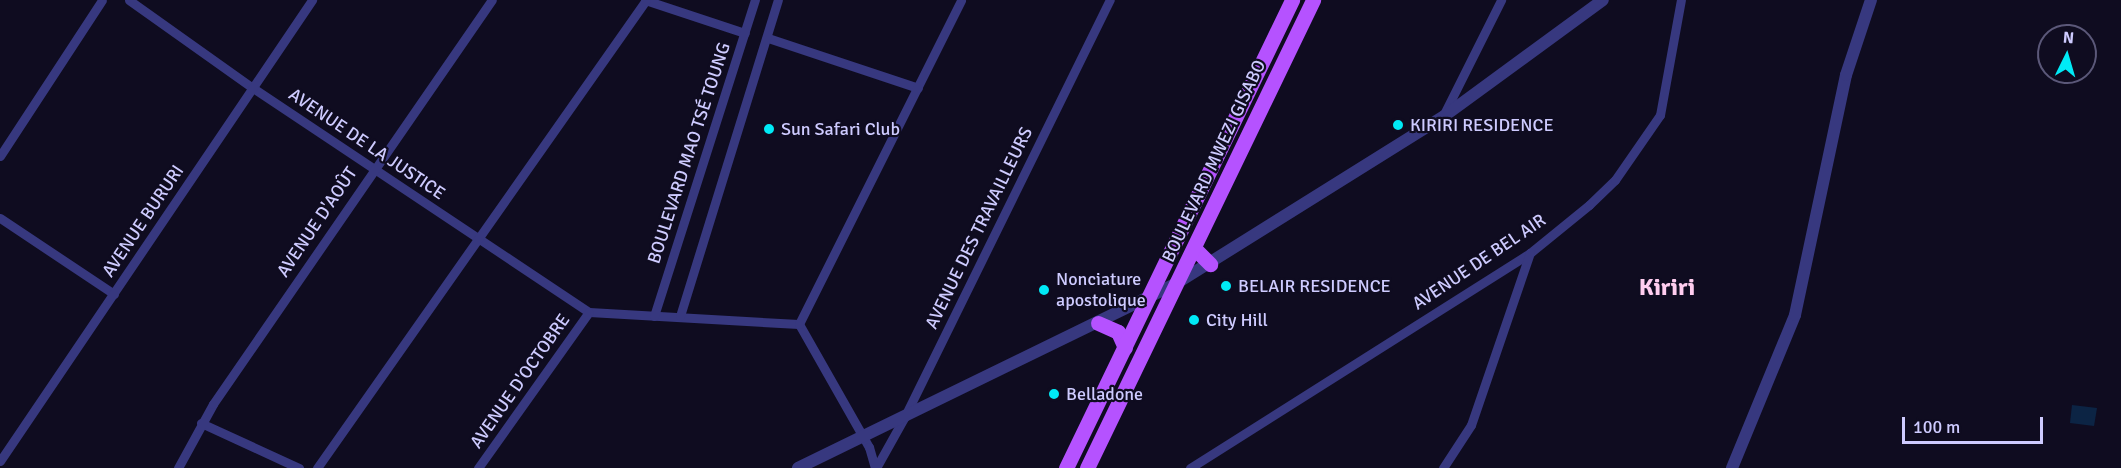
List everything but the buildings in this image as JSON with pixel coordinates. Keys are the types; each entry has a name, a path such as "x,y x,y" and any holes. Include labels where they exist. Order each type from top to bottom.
{"main road":[{"name":"BOULEVARD MWEZI GISABO","path":"1066,468 1292,0"},
{"name":"BOULEVARD MWEZI GISABO","path":"1087,468 1313,0"},
{"path":"1253,80 1270,88"},
{"path":"1194,248 1210,264"},
{"path":"1098,324 1118,332 1125,348"}],"street":[{"path":"0,156 102,0"},
{"name":"AVENUE DE LA JUSTICE","path":"129,0 253,88 589,312"},
{"name":"AVENUE BURURI","path":"0,461 312,0"},
{"name":"AVENUE D'AOÛT","path":"178,468 201,423 374,168 492,0"},
{"path":"317,468 646,0 745,33"},
{"name":"BOULEVARD MAO TSÉ TOUNG","path":"654,316 755,0"},
{"path":"680,316 778,0"},
{"path":"799,324 961,0"},
{"name":"AVENUE DES TRAVAILLEURS","path":"875,468 904,418 1110,0"},
{"path":"1443,117 1501,0"},
{"path":"798,468 1098,324 1210,264 1443,117 1603,0"},
{"name":"AVENUE DE BEL AIR","path":"1190,468 1530,253 1615,180 1650,132 1666,96 1681,0"},
{"path":"1732,468 1795,315 1846,75 1871,0"},
{"path":"768,38 918,88"},
{"path":"0,218 114,294"},
{"path":"1443,468 1471,425 1530,253"},
{"path":"589,312 799,324"},
{"name":"AVENUE D'OCTOBRE","path":"478,468 589,312"},
{"path":"799,324 862,438 875,468"},
{"path":"201,423 299,468"}],"water":[{"path":"2072,405 2097,408 2094,426 2070,423"}],"place":[{"name":"KIRIRI RESIDENCE","path":"1398,125"},
{"name":"Sun Safari Club","path":"769,129"},
{"name":"BELAIR RESIDENCE","path":"1226,286"},
{"name":"Nonciature apostolique","path":"1044,290"},
{"name":"City Hill","path":"1194,320"},
{"name":"Belladone","path":"1054,394"}],"district":[{"name":"Kiriri","path":"1667,288"}]}
